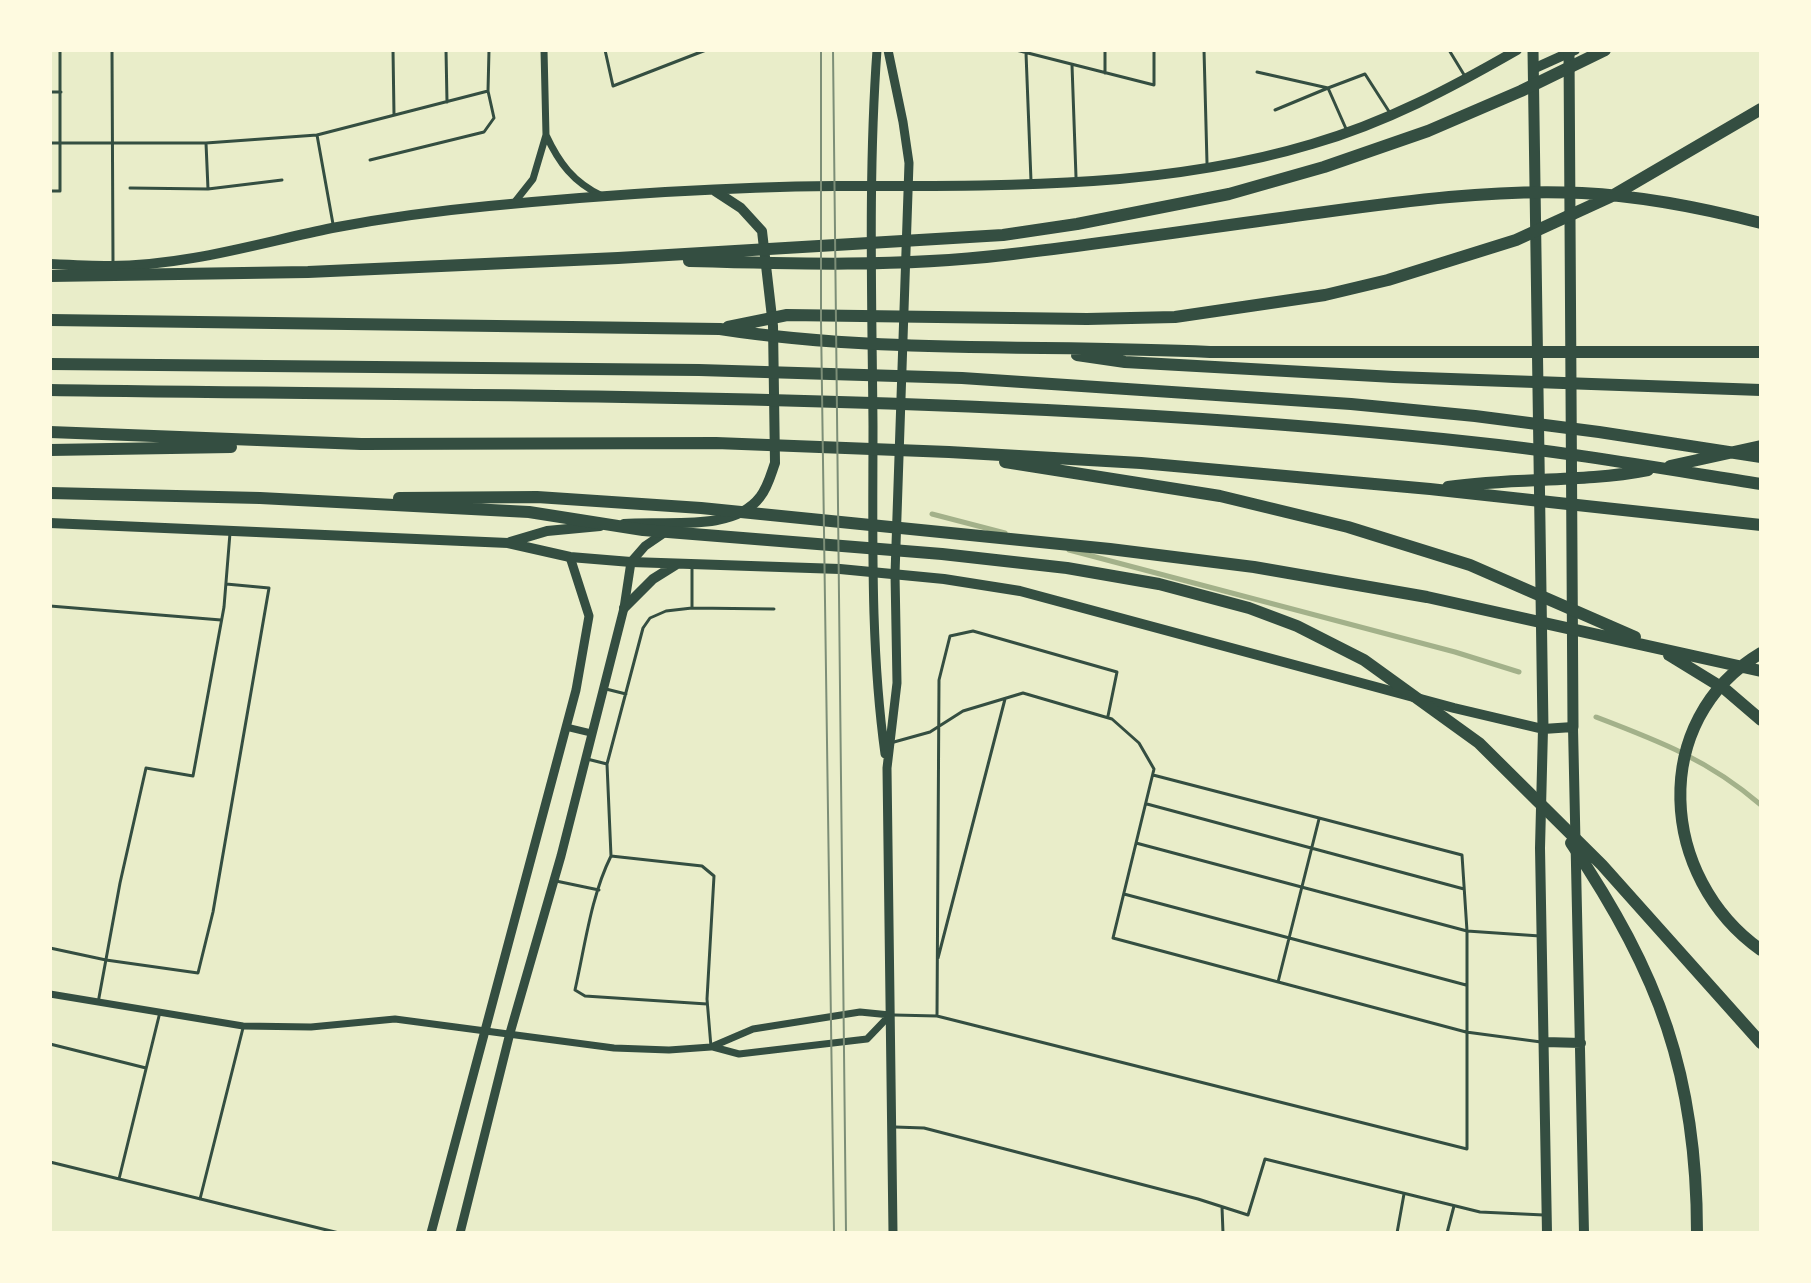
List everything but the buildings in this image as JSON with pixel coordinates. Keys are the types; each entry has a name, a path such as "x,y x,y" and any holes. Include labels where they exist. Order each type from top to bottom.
{"highway":[{"path":"50,276 308,272 618,258 1003,235 1149,211 1297,175 1428,131 1605,50"},
{"path":"720,329 787,315 1087,319 1207,314 1325,295 1480,253 1516,240 1612,196 1761,109"},
{"path":"618,258 856,265 949,261 1414,200 1505,192 1631,197 1761,223"},
{"path":"50,320 702,328 789,340 1042,350 1125,362 1453,380 1761,390"},
{"path":"1042,350 1761,352"},
{"path":"50,364 699,370 962,378 1351,404 1599,432 1761,457"},
{"path":"50,390 699,397 961,406 1473,442 1761,484"},
{"path":"50,432 361,444"},
{"path":"50,450 361,444 716,443 949,452 1141,463 1430,489 1761,525"},
{"path":"1430,489 1482,482 1582,480 1630,474 1761,446"},
{"path":"949,452 1140,486 1220,496 1333,523 1470,565 1617,628 1694,668 1761,720"},
{"path":"50,493 260,498 537,497 701,508 1110,549 1351,583 1761,671"},
{"path":"260,498 529,512 643,530 1007,560 1114,575 1208,596 1297,626 1364,660 1479,743 1602,865 1761,1043"},
{"path":"1761,653 1725,684 1698,721 1683,765 1680,801 1683,836 1701,882 1727,921 1761,950"},
{"path":"1556,821 1628,936 1666,1019 1679,1063 1694,1143 1697,1233"}],"main road":[{"path":"50,264 113,266 207,256 409,215 513,204 715,191 1031,184 1207,167 1270,155 1348,133 1392,116 1517,50"},
{"path":"1533,50 1543,729 1540,848 1547,1233"},
{"path":"1533,69 1571,51 1573,727 1584,1233"},
{"path":"508,543 547,531 643,522 679,523 733,516 759,500 775,463 773,326 762,231 741,208 715,191"},
{"path":"50,523 508,543 570,557 631,562 895,574 1020,591 1454,708 1543,729 1573,727"},
{"path":"624,608 653,579 679,563"},
{"path":"1545,1042 1581,1043"}],"street":[{"path":"513,204 533,179 546,135 544,50"},
{"path":"877,50 871,187 874,572 876,689 887,768 893,1233"},
{"path":"887,768 897,683 895,574 909,187 903,122 888,50"},
{"path":"546,135 558,161 568,172 583,186 605,197"},
{"path":"460,1233 624,608 631,562 645,546 679,523"},
{"path":"431,1233 576,690 589,616 570,557"},
{"path":"566,727 591,733"},
{"path":"50,994 243,1026 311,1027 395,1019 614,1048 669,1050 711,1047 739,1054 867,1039 890,1015"},
{"path":"711,1047 753,1029 860,1012 890,1015"}],"lane":[{"path":"50,191 60,191 60,50"},
{"path":"112,50 113,266"},
{"path":"393,50 394,115"},
{"path":"446,50 447,102"},
{"path":"370,160 484,132 494,118 488,91 489,50"},
{"path":"605,50 613,86 706,50"},
{"path":"1016,50 1154,85 1154,50"},
{"path":"1105,50 1105,73"},
{"path":"1204,50 1207,167"},
{"path":"1449,50 1467,79"},
{"path":"1026,53 1031,184"},
{"path":"1072,64 1076,181"},
{"path":"1257,72 1328,88"},
{"path":"1275,110 1365,74 1392,116"},
{"path":"1328,88 1348,133"},
{"path":"50,143 206,143 317,135 488,91"},
{"path":"50,92 61,92"},
{"path":"317,135 334,228"},
{"path":"206,143 208,189"},
{"path":"130,188 208,189 282,180"},
{"path":"98,1003 120,883 146,768 193,776 221,620 230,531"},
{"path":"692,563 692,608"},
{"path":"50,948 106,960 198,973 213,912 269,588 226,584"},
{"path":"50,606 221,620"},
{"path":"707,1004 585,996 575,990 599,890 611,856 607,764 643,628 650,618 666,611 692,608 774,609"},
{"path":"937,1016 939,680 950,636 973,631 1117,672 1107,718"},
{"path":"603,688 626,694"},
{"path":"890,744 930,732 963,711 1023,693 1107,718 1139,743 1154,769 1113,938 1466,1032 1545,1042"},
{"path":"937,963 1005,699"},
{"path":"584,759 607,764"},
{"path":"890,1015 937,1016 1467,1149 1467,931 1462,855 1153,775"},
{"path":"1146,804 1464,889"},
{"path":"1278,982 1319,818"},
{"path":"1136,843 1467,931 1543,936"},
{"path":"611,856 702,866 714,876 707,1004 711,1047"},
{"path":"554,880 599,890"},
{"path":"1124,894 1466,985"},
{"path":"119,1179 160,1012"},
{"path":"200,1199 243,1026"},
{"path":"50,1044 146,1068"},
{"path":"891,1127 924,1128 1248,1215 1265,1159 1480,1212 1547,1215"},
{"path":"50,1162 339,1233"},
{"path":"1397,1233 1404,1194"},
{"path":"1447,1233 1454,1206"},
{"path":"1222,1207 1223,1233"}],"waterway":[{"path":"932,514 1005,533"},
{"path":"1069,550 1455,652 1519,672"},
{"path":"1596,717 1703,764 1761,805"}],"tram line":[{"path":"821,50 821,321 834,1233"},
{"path":"833,50 846,1233"}]}
